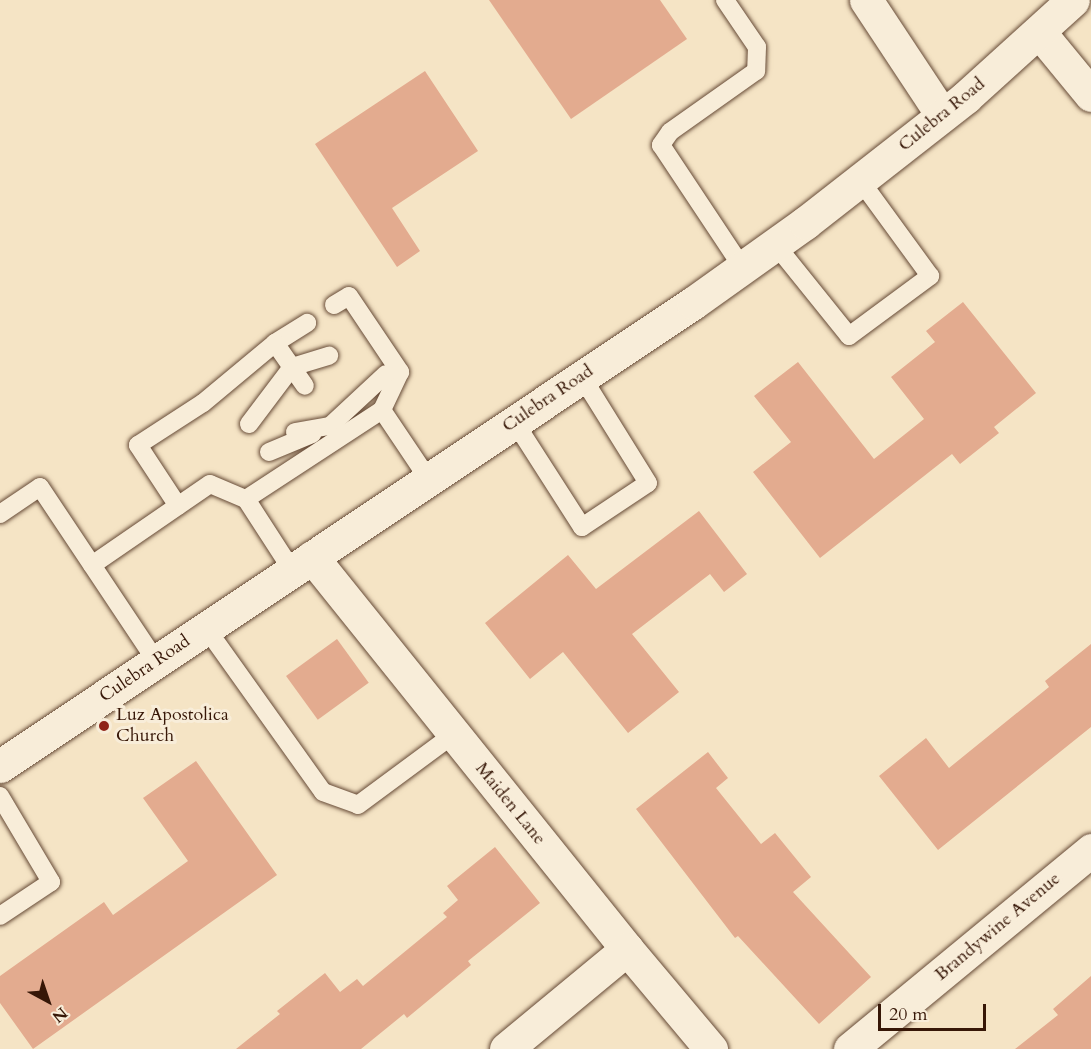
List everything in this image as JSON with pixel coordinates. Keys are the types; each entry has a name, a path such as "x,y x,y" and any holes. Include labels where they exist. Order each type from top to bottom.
{"main road":[{"path":"866,0 942,115"},
{"name":"Culebra Road","path":"0,766 429,480 776,244 942,115 1040,33 1073,0"},
{"path":"1040,33 1091,95"},
{"name":"Maiden Lane","path":"302,564 454,734 627,949 711,1049"},
{"name":"Brandywine Avenue","path":"850,1049 1091,850"},
{"path":"507,1049 627,949"}],"lane":[{"path":"725,0 757,47 756,71 670,132 661,145 742,267"},
{"path":"776,244 849,336 930,276 860,180"},
{"path":"269,452 331,426 382,410 400,372 349,296 334,305"},
{"path":"178,506 138,446 203,403 275,343 307,323"},
{"path":"275,343 304,386"},
{"path":"249,424 292,367 331,362"},
{"path":"276,405 292,367"},
{"path":"246,499 331,426 386,374"},
{"path":"514,422 582,527 648,483 582,377"},
{"path":"295,432 331,426 353,396"},
{"path":"382,410 429,480"},
{"path":"92,565 210,484 246,499 302,564"},
{"path":"0,514 40,487 156,661"},
{"path":"206,628 323,792 358,804 454,734"},
{"path":"0,796 51,882 0,916"}],"building":[{"path":"489,0 660,0 687,39 571,119"},
{"path":"425,71 478,151 392,208 420,251 397,267 315,144"},
{"path":"963,302 1036,393 994,427 999,433 960,464 952,454 820,558 753,472 791,442 754,396 798,362 874,459 924,419 891,377 935,342 926,331"},
{"path":"699,511 747,574 724,592 710,574 632,634 679,692 628,733 563,652 530,679 485,623 568,555 596,589"},
{"path":"337,639 369,683 318,720 286,676"},
{"path":"1091,644 1091,727 938,850 879,776 926,738 949,768 1049,687 1045,681"},
{"path":"708,752 728,778 716,788 761,844 775,833 811,877 793,892 871,977 819,1024 738,936 735,938 636,809"},
{"path":"196,761 277,875 33,1049 0,1003 0,976 104,902 113,915 188,861 143,798"},
{"path":"495,847 540,903 468,961 471,965 407,1018 404,1014 361,1049 236,1049 280,1014 277,1011 325,973 340,992 357,979 363,986 447,917 443,913 458,900 447,886"},
{"path":"1091,976 1091,1049 1015,1049 1058,1015 1053,1009"}],"place":[{"name":"Luz Apostolica Church","path":"104,726"}]}
